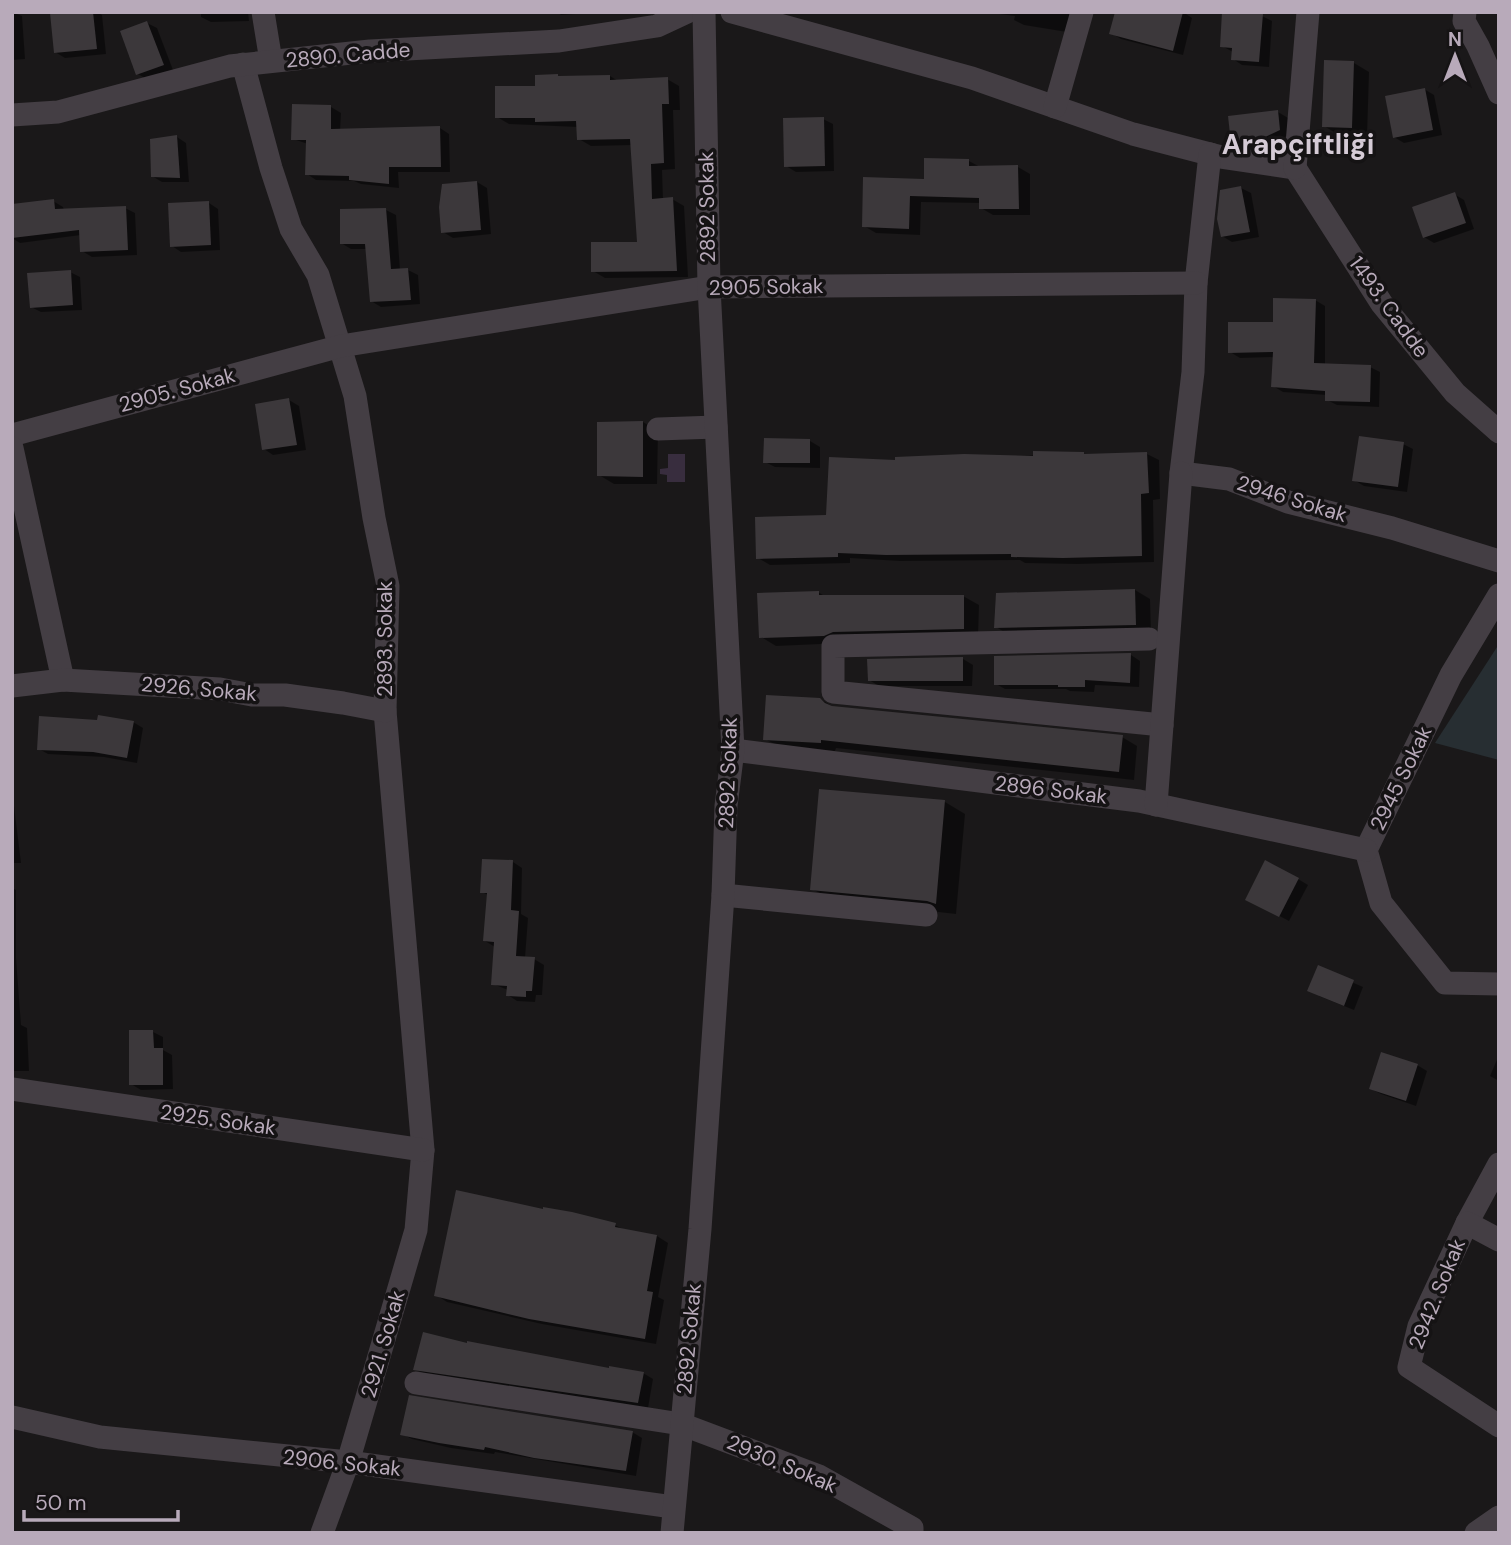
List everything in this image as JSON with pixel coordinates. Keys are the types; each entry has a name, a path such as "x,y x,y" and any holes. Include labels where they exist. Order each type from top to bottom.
{"street":[{"path":"263,12 271,61"},
{"name":"2890. Cadde","path":"12,115 58,112 243,64 370,51 559,41 657,26 687,12"},
{"name":"2892 Sokak","path":"672,1533 700,1229 723,895 726,806 733,750 709,287 704,12"},
{"path":"732,12 972,78 1133,134 1210,154 1295,168 1308,12"},
{"path":"1055,107 1082,12"},
{"path":"1465,12 1464,21 1499,93"},
{"name":"2893. Sokak","path":"243,64 271,168 291,229 318,275 355,396 374,518 388,586 385,711 423,1150"},
{"path":"1156,805 1181,473 1193,372 1196,283 1210,154"},
{"name":"1493. Cadde","path":"1295,168 1382,304 1455,393 1499,432"},
{"name":"2905 Sokak","path":"341,346 709,287 1196,283"},
{"name":"2905. Sokak","path":"12,435 341,346"},
{"path":"658,429 716,428"},
{"path":"12,448 63,680"},
{"name":"2946 Sokak","path":"1181,473 1228,479 1288,502 1392,528 1499,561"},
{"name":"2945 Sokak","path":"1499,595 1451,675 1366,850 1381,903 1445,983 1499,984"},
{"path":"1149,639 833,646 833,692 1162,725"},
{"name":"2926. Sokak","path":"12,687 63,680 219,689 252,695 285,695 385,711"},
{"name":"2896 Sokak","path":"733,750 1156,805 1366,850"},
{"path":"723,895 926,915"},
{"name":"2925. Sokak","path":"12,1089 423,1150"},
{"name":"2921. Sokak","path":"322,1533 348,1462 416,1230 423,1150"},
{"name":"2942. Sokak","path":"1499,1164 1467,1223 1419,1326 1409,1367 1499,1426"},
{"path":"1467,1223 1499,1240"},
{"name":"2930. Sokak","path":"416,1383 681,1424 819,1476 912,1528 912,1533"},
{"name":"2906. Sokak","path":"12,1417 100,1437 348,1462 673,1507"},
{"path":"1476,1533 1499,1517"}],"shaded area":[{"path":"668,454 685,454 685,482 667,482 667,475 660,474 660,469 668,468"},
{"path":"1499,644 1499,760 1435,743"}],"building":[{"path":"93,12 97,49 54,53 50,13"},
{"path":"1115,12 1183,12 1173,51 1109,34"},
{"path":"1222,12 1263,14 1259,62 1231,60 1232,48 1220,47"},
{"path":"147,21 164,65 136,75 120,31"},
{"path":"1324,60 1354,61 1352,128 1322,127"},
{"path":"535,75 610,75 610,80 668,77 669,104 662,104 664,163 651,164 652,199 673,197 677,271 591,272 591,242 637,242 630,139 577,140 576,121 535,122 535,118 495,118 495,86 535,86"},
{"path":"1425,88 1433,130 1393,138 1385,96"},
{"path":"292,104 331,105 331,129 440,126 441,167 389,167 389,184 349,180 349,176 305,175 306,140 291,140"},
{"path":"1278,110 1280,130 1259,140 1231,143 1228,116"},
{"path":"824,117 825,166 784,167 783,118"},
{"path":"177,135 180,178 151,177 150,139"},
{"path":"924,158 969,159 969,166 1018,165 1019,209 979,209 979,198 910,196 909,229 862,227 863,177 924,179"},
{"path":"477,181 481,230 441,233 439,207 442,184"},
{"path":"1241,186 1250,232 1221,237 1217,219 1220,190"},
{"path":"1455,192 1466,223 1423,238 1412,207"},
{"path":"54,199 55,209 126,206 128,250 80,252 79,230 12,238 12,204"},
{"path":"209,201 211,245 170,247 168,203"},
{"path":"386,208 391,269 408,268 411,300 370,302 365,244 340,244 340,209"},
{"path":"71,270 73,305 30,308 27,273"},
{"path":"1273,298 1316,299 1314,363 1371,365 1370,402 1325,401 1325,391 1271,387 1273,352 1228,353 1228,322 1273,322"},
{"path":"289,398 297,445 262,450 255,404"},
{"path":"643,421 643,477 597,476 597,422"},
{"path":"1359,436 1404,442 1398,487 1352,481"},
{"path":"764,438 810,439 810,463 763,463"},
{"path":"1033,451 1084,454 1147,452 1149,493 1141,494 1142,556 1063,558 1011,557 1011,554 838,553 838,557 756,559 755,517 826,515 829,457 895,460 895,457 964,454 1033,456"},
{"path":"1135,589 1136,625 994,628 996,593"},
{"path":"819,591 819,595 964,595 964,629 833,632 824,636 759,638 757,593"},
{"path":"1131,653 1130,683 1085,680 1085,687 994,685 994,656"},
{"path":"963,657 963,681 868,681 867,659"},
{"path":"766,695 820,698 832,706 1123,735 1119,772 821,740 821,743 763,740"},
{"path":"98,715 134,721 127,758 93,752 37,750 39,716 97,720"},
{"path":"819,789 945,800 936,904 810,890"},
{"path":"482,859 513,860 511,910 519,911 516,956 535,957 532,991 526,991 526,997 506,996 507,986 491,985 494,942 483,941 487,893 480,893"},
{"path":"1265,860 1299,878 1279,917 1245,900"},
{"path":"1318,965 1354,980 1344,1006 1307,991"},
{"path":"129,1030 153,1030 154,1048 163,1048 163,1085 129,1085"},
{"path":"1381,1052 1418,1064 1406,1101 1369,1089"},
{"path":"456,1190 543,1209 572,1212 616,1223 615,1227 657,1235 647,1291 653,1292 645,1339 529,1319 434,1296"},
{"path":"423,1332 467,1343 644,1372 638,1403 413,1370"},
{"path":"409,1395 633,1431 626,1471 400,1435"}],"district":[{"name":"Arapçiftliği","path":"1298,144"}]}
